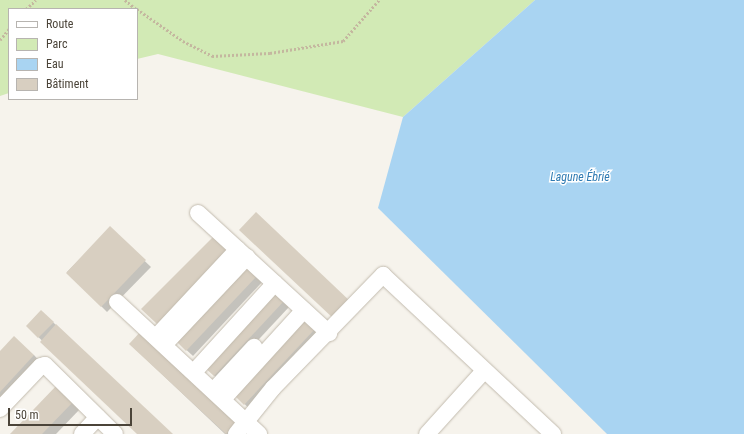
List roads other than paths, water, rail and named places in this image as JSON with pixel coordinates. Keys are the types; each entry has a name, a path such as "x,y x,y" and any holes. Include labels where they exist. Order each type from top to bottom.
{"lane":[{"path":"198,213 328,333"},
{"path":"160,341 242,253"},
{"path":"236,434 273,388 383,275 549,433"},
{"path":"190,368 271,279"},
{"path":"117,302 190,368 259,434"},
{"path":"219,395 300,306"},
{"path":"0,409 45,365 115,434"},
{"path":"427,434 484,371"},
{"path":"82,434 98,417"}],"water":[{"name":"Lagune Ébrié","path":"535,0 744,0 744,434 607,434 378,208 403,117"}]}
